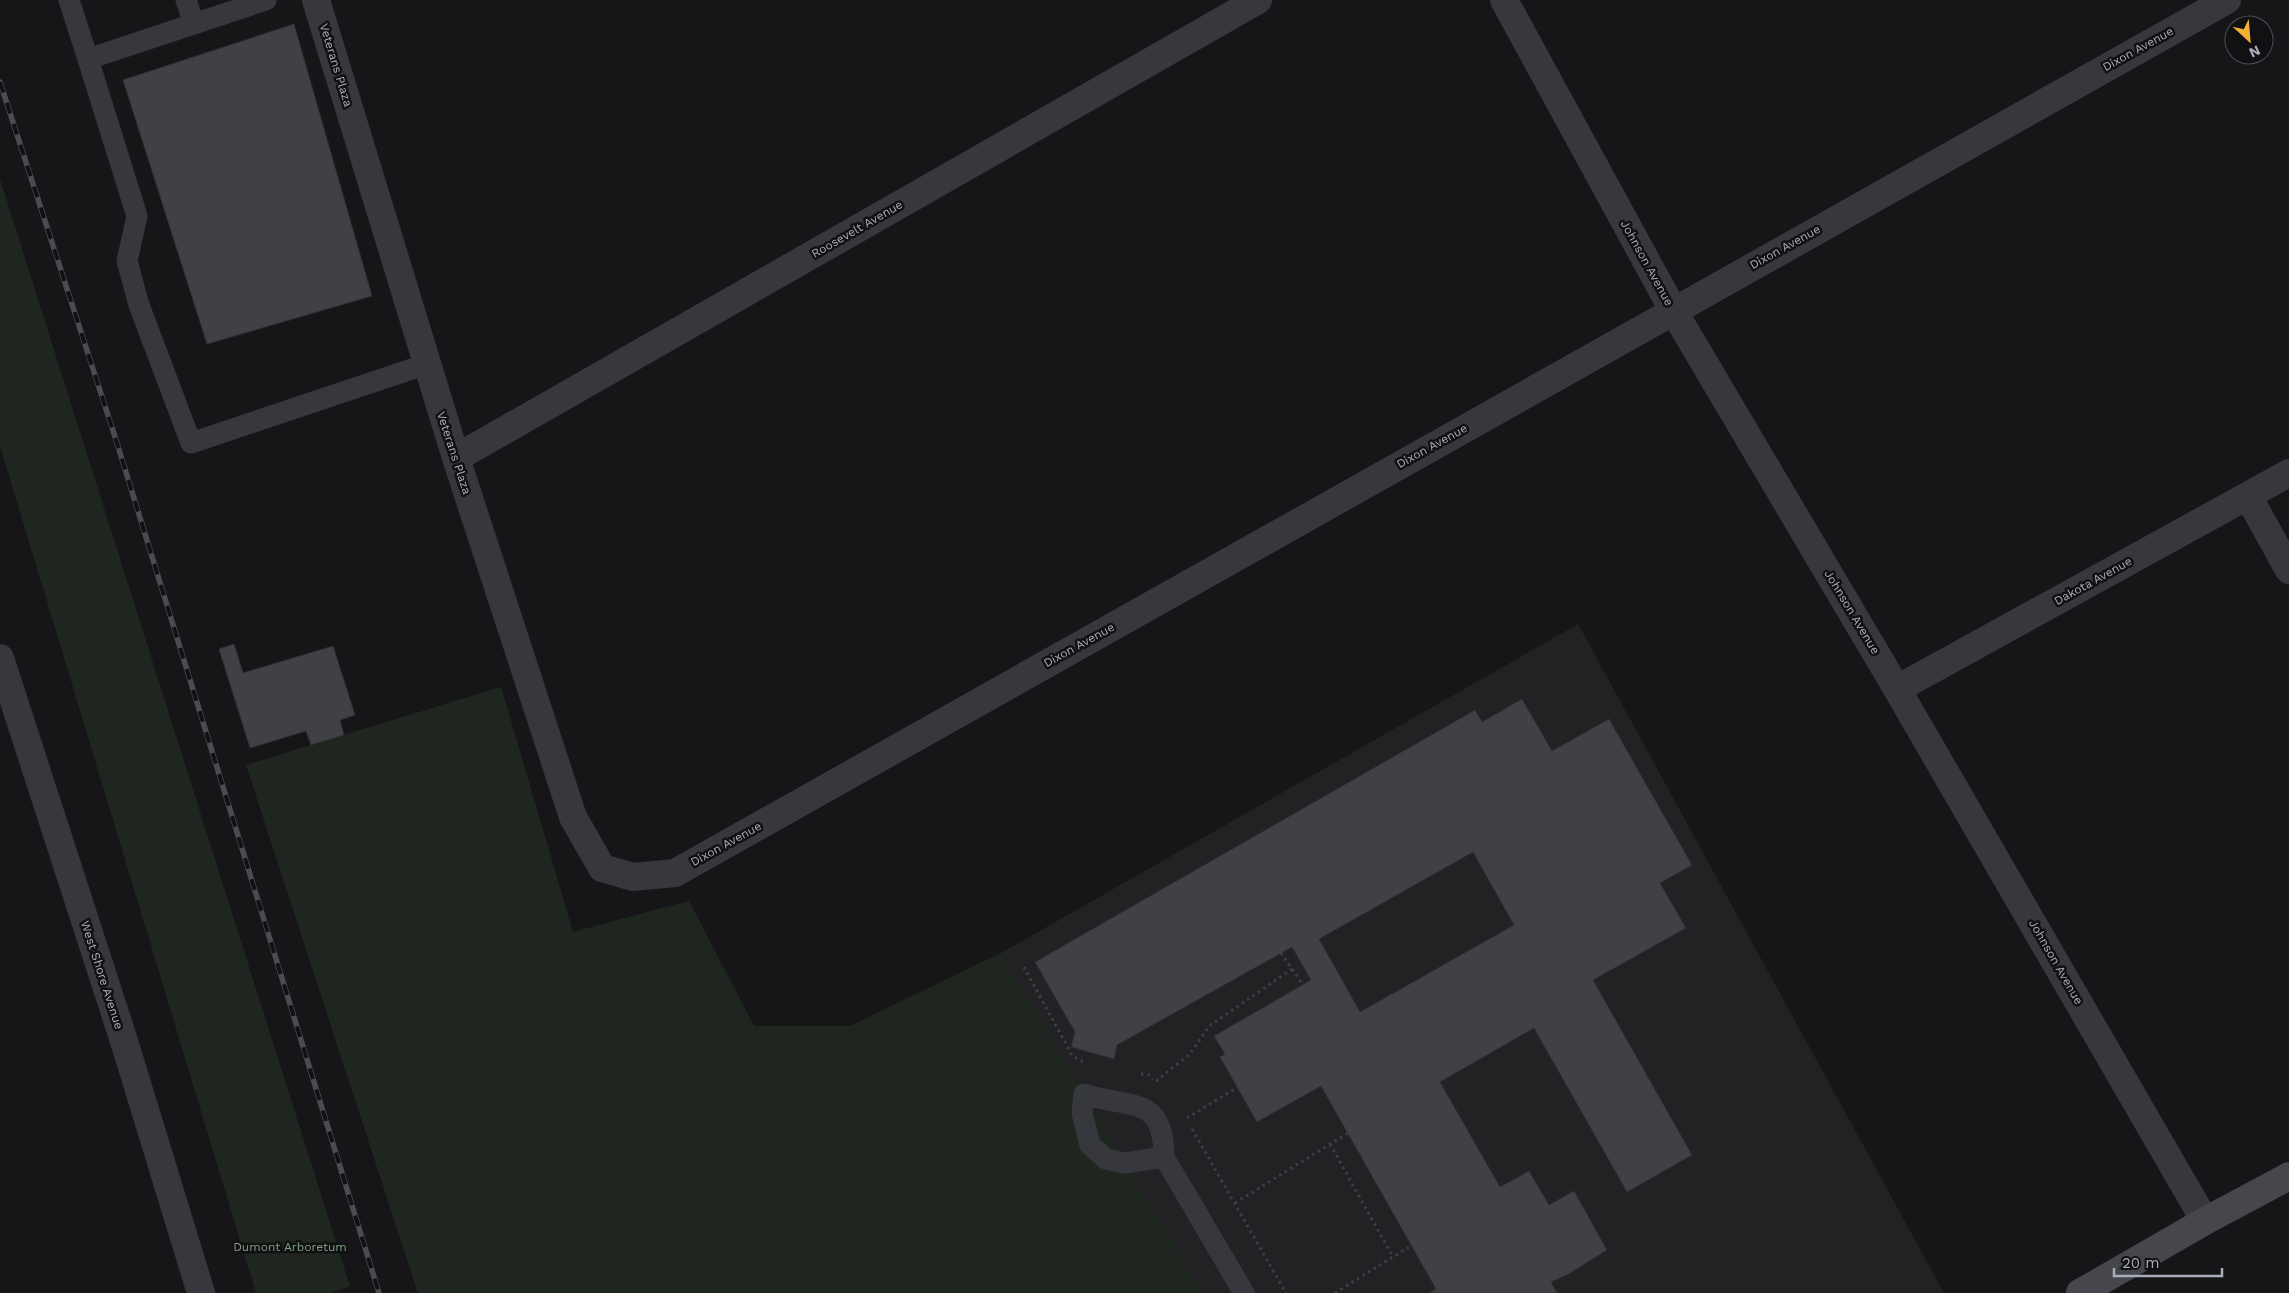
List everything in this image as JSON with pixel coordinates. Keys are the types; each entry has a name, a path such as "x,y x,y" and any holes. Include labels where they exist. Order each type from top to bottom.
{"street":[{"name":"Veterans Plaza","path":"316,0 456,458 573,817 602,868 633,876"},
{"name":"Roosevelt Avenue","path":"456,458 1258,0"},
{"name":"Johnson Avenue","path":"1504,0 1673,310 1897,689 2205,1220"},
{"name":"Dixon Avenue","path":"633,876 675,872 2226,0"},
{"name":"Dakota Avenue","path":"1897,689 2289,473"},
{"path":"2248,496 2289,570"},
{"name":"West Shore Avenue","path":"0,658 124,1041 201,1293"},
{"path":"2080,1293 2205,1220 2289,1176"}],"lane":[{"path":"69,0 137,216 127,261 139,305 190,443 427,364"},
{"path":"186,0 194,24"},
{"path":"88,59 266,0"},
{"path":"1164,1157 1244,1293"}],"path":[{"path":"1281,952 1303,985"},
{"path":"1156,1082 1190,1054 1209,1026 1292,969"},
{"path":"1185,1119 1238,1087"},
{"path":"1235,1203 1348,1133"},
{"path":"1330,1144 1393,1257"},
{"path":"1335,1293 1412,1245"}],"shaded area":[{"path":"1578,624 1944,1293 418,1293 246,765 501,687 573,932 689,901 754,1026 850,1026 1001,953"}],"green space":[{"name":"Dumont Arboretum","path":"0,179 350,1286 332,1293 256,1293 0,446"},
{"path":"501,687 573,932 689,901 754,1026 850,1026 1001,953 1203,1293 418,1293 246,765"}],"building":[{"path":"294,24 372,296 207,344 123,80"},
{"path":"234,644 243,673 333,646 355,715 340,720 344,735 311,745 306,731 250,748 219,649"},
{"path":"1522,699 1552,751 1609,719 1692,865 1660,883 1686,928 1593,980 1692,1155 1627,1192 1534,1028 1440,1082 1500,1187 1529,1171 1549,1205 1574,1191 1607,1250 1567,1275 1551,1282 1557,1293 1429,1293 1436,1289 1321,1086 1257,1122 1220,1057 1225,1054 1214,1036 1311,980 1292,947 1117,1045 1114,1059 1071,1047 1075,1032 1035,962 1475,710 1482,722","holes":["1473,852 1514,925 1360,1012 1319,939"]}],"railway":[{"path":"0,82 117,443 379,1293"}]}
